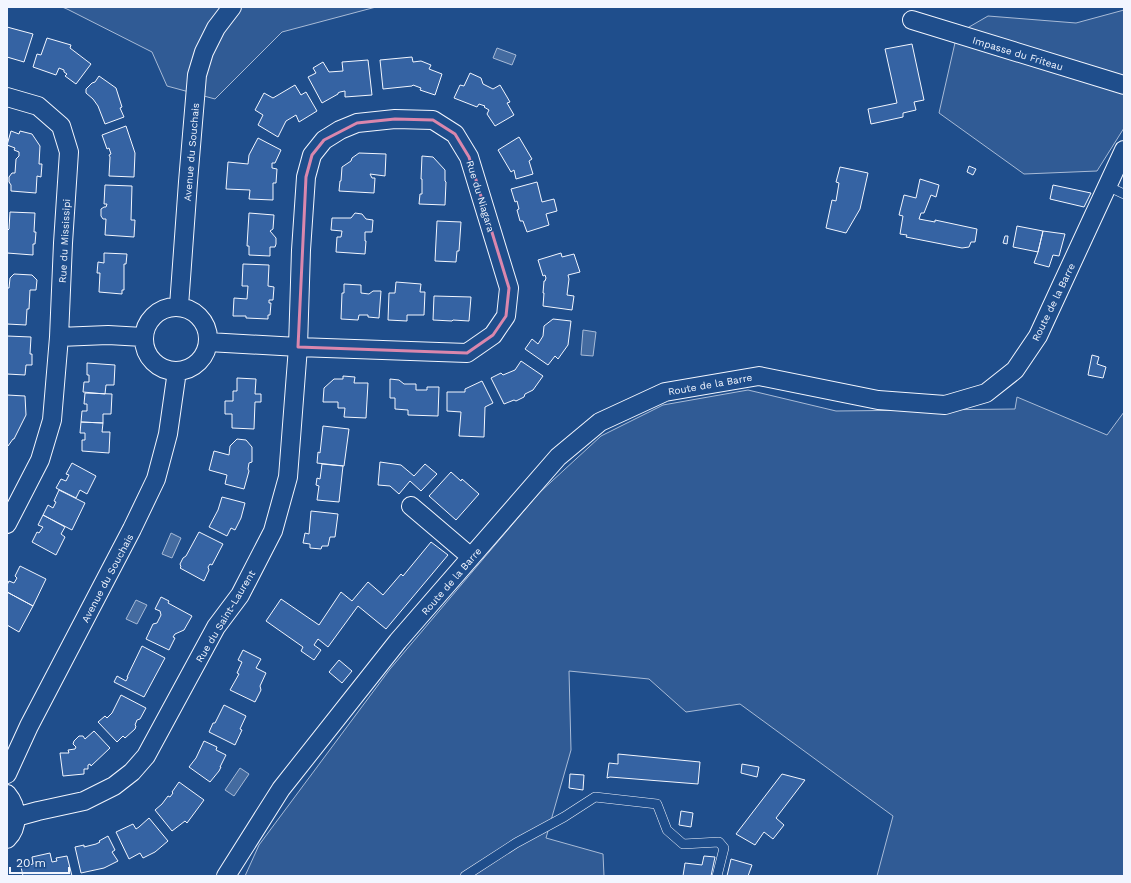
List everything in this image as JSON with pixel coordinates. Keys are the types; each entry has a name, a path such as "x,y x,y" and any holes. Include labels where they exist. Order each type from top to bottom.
{"street":[{"name":"Avenue du Souchais","path":"179,306 188,174 198,75 204,52 216,28 232,7"},
{"name":"Impasse du Friteau","path":"912,20 1124,85"},
{"name":"Rue du Mississipi","path":"7,97 38,106 61,126 69,152 59,336 52,420 40,460 7,524"},
{"name":"Rue du Niagara","path":"208,342 298,347 467,353 493,335 506,316 509,288 469,157 455,134 434,120 395,119 357,123 340,130 324,140 312,155 306,177 298,347"},
{"name":"Route de la Barre","path":"226,876 281,789 398,641 558,457 600,422 665,392 759,376 878,400 945,405 986,393 1015,370 1038,336 1124,150"},
{"path":"179,306 188,308 201,318 206,326 208,342 206,351 201,359 186,370 177,371 168,370 152,362 147,355 143,337 148,321 154,314 162,309 179,306"},
{"path":"59,336 108,335 143,337"},
{"name":"Rue du Saint-Laurent","path":"16,817 84,801 114,786 132,772 146,756 216,626 240,595 273,531 288,477 298,347"},
{"name":"Avenue du Souchais","path":"7,774 29,726 132,529 156,479 168,434 177,371"},
{"path":"411,506 471,557"},
{"path":"7,794 13,803 16,817 14,828 7,839"}],"lane":[{"path":"1107,186 1124,194"},
{"path":"464,876 516,843 564,817 595,797 657,804 668,830 683,844 719,842 724,848 717,876"}],"highlighted area":[{"path":"395,119 433,120 455,134 469,157 509,288 506,316 493,335 467,353 298,347 306,177 312,155 324,140 357,123"}],"shaded area":[{"path":"62,7 376,7 282,32 215,99 167,86 152,52"},
{"path":"1124,10 1124,128 1097,171 1024,174 939,113 957,34 988,16 1076,23"},
{"path":"497,48 516,55 512,65 493,58"},
{"path":"583,330 596,332 593,356 581,355"},
{"path":"748,390 836,411 1015,409 1017,397 1107,435 1124,412 1124,876 877,876 893,816 740,704 686,712 649,679 569,671 571,750 546,838 603,854 604,876 245,876 259,845 390,669 539,493 601,436 663,405"},
{"path":"171,533 181,538 172,558 162,554"},
{"path":"136,600 147,605 137,624 126,619"},
{"path":"240,768 249,774 234,796 225,790"}],"building":[{"path":"7,27 33,34 24,62 7,57"},
{"path":"47,38 71,45 70,48 91,64 76,84 65,76 67,74 64,70 59,68 56,75 33,67 37,54 41,55"},
{"path":"912,44 924,100 914,102 916,110 903,113 903,117 871,124 868,109 897,103 885,49"},
{"path":"412,57 413,62 421,61 431,65 429,69 442,74 435,95 420,90 421,88 413,85 383,89 380,60"},
{"path":"368,60 372,95 345,97 345,91 338,93 322,103 308,77 316,73 313,68 323,62 329,72 343,71 342,62"},
{"path":"470,73 481,78 483,84 493,89 500,85 510,102 507,103 514,115 495,126 487,114 489,110 484,107 485,106 479,104 477,107 454,98 460,85 464,86"},
{"path":"99,76 116,88 122,107 120,108 124,117 105,124 98,106 86,93 86,89 95,82"},
{"path":"295,85 301,95 306,92 317,111 299,122 296,115 286,121 278,137 258,125 263,115 255,110 264,93 273,98"},
{"path":"126,126 135,153 134,177 109,176 109,155 111,154 109,148 107,149 102,135"},
{"path":"11,131 19,134 20,131 32,134 40,146 39,164 42,164 41,177 37,176 36,193 11,191 9,177 12,173 15,173 16,159 19,156 19,152 14,150 15,148 7,145"},
{"path":"519,137 532,159 529,161 533,174 516,179 514,170 511,172 498,150"},
{"path":"258,138 281,150 275,163 272,163 272,168 277,169 276,183 273,183 273,200 249,199 250,190 226,189 228,162 248,164 249,155"},
{"path":"359,153 386,154 385,176 370,174 372,178 375,178 374,193 339,191 342,167"},
{"path":"422,156 433,157 445,170 445,205 419,204 420,194 422,194"},
{"path":"969,166 976,169 973,175 967,172"},
{"path":"840,167 868,173 860,209 846,233 826,228 832,200 836,201 839,183 836,182"},
{"path":"920,179 939,185 936,197 931,195 924,213 921,213 919,219 935,222 935,220 977,229 975,242 971,242 969,247 962,248 906,237 907,235 900,234 903,216 899,215 904,195 916,198"},
{"path":"537,182 542,202 554,199 557,211 546,214 549,225 527,232 523,221 520,221 517,210 519,209 517,201 515,202 511,189"},
{"path":"105,185 132,186 131,220 135,220 134,237 105,235 106,219 103,219 101,216 101,209 106,207 107,204 104,204"},
{"path":"1053,185 1091,193 1084,207 1050,199"},
{"path":"10,212 35,213 34,232 36,232 35,244 33,244 33,255 7,253 7,231 9,229"},
{"path":"249,213 274,215 273,229 270,231 276,238 276,244 275,247 270,247 270,256 249,255 249,246 247,246"},
{"path":"355,213 362,214 366,219 373,220 372,232 365,232 365,254 336,252 337,237 341,237 342,231 331,230 332,218 351,218"},
{"path":"437,221 461,222 459,251 457,251 456,262 435,261"},
{"path":"1017,226 1043,231 1038,252 1013,247"},
{"path":"1043,231 1065,234 1059,256 1053,255 1049,267 1034,263"},
{"path":"1005,236 1008,236 1007,244 1003,243"},
{"path":"104,253 127,254 126,264 124,264 124,290 122,290 122,294 99,292 100,273 97,273 98,262 104,263"},
{"path":"561,253 562,257 574,254 580,272 568,275 567,295 574,296 572,310 543,306 544,281 546,278 545,275 543,276 538,260"},
{"path":"243,264 269,265 268,286 274,287 273,300 269,300 269,303 271,303 270,315 268,315 268,319 233,316 234,298 247,299 248,286 242,286"},
{"path":"14,274 32,275 37,280 36,290 30,290 26,325 7,324 7,288 9,288 10,278"},
{"path":"396,282 421,284 420,292 425,292 424,315 407,315 407,321 388,320 389,293 395,293"},
{"path":"344,284 361,285 361,293 369,294 373,291 381,291 379,318 368,317 368,315 359,315 358,320 341,319 342,293 344,293"},
{"path":"434,296 471,297 469,321 433,320"},
{"path":"553,319 571,321 568,345 558,359 555,356 548,365 525,349 532,339 538,344 543,336 544,326"},
{"path":"7,336 31,337 30,354 32,354 32,365 26,365 25,375 7,374"},
{"path":"1092,355 1099,357 1097,364 1106,367 1103,378 1088,375"},
{"path":"521,361 543,376 533,390 525,394 524,397 504,404 491,378 501,373 503,375 515,370"},
{"path":"87,363 115,365 114,385 106,385 105,394 83,392 84,382 89,382 89,375 87,375"},
{"path":"343,376 355,377 354,383 368,383 366,418 344,417 345,408 338,408 338,402 323,402 324,388 334,379 343,379"},
{"path":"237,378 256,379 255,394 261,394 261,402 255,402 254,429 232,428 232,414 225,414 225,401 233,401 233,391 237,391"},
{"path":"390,379 399,380 404,384 416,384 416,390 427,390 427,387 439,387 438,416 408,415 408,410 395,409 395,398 390,398"},
{"path":"482,381 493,403 485,407 484,437 459,436 461,412 447,411 447,392 465,392 465,389"},
{"path":"85,393 112,394 111,414 103,414 103,423 81,422 82,411 87,411 87,404 84,404"},
{"path":"7,395 25,396 26,415 14,439 8,446 7,446"},
{"path":"81,422 103,423 102,432 110,432 109,453 82,451 82,440 85,440 85,433 80,433"},
{"path":"323,426 349,429 344,466 317,463 318,452 320,453"},
{"path":"237,439 246,440 252,447 252,462 249,463 249,471 244,489 225,484 227,475 209,470 214,451 229,455 230,446"},
{"path":"380,462 401,465 414,476 425,464 437,474 421,491 410,481 399,494 390,486 378,485"},
{"path":"72,463 96,476 87,494 80,490 76,498 56,488 61,479 66,481 69,475 66,474"},
{"path":"322,464 343,466 339,502 317,500 319,486 316,485 317,478 320,479"},
{"path":"451,472 461,481 462,479 479,494 456,520 429,496"},
{"path":"59,490 85,503 72,530 43,515 48,505 53,508 56,502 54,501"},
{"path":"222,497 245,503 241,518 235,530 231,528 227,536 209,527 218,510"},
{"path":"311,511 338,514 335,537 330,537 328,546 322,546 321,549 310,548 310,544 303,543 305,533 309,534"},
{"path":"43,515 65,527 61,534 65,537 56,555 32,542 37,532 39,533 43,527 38,525"},
{"path":"199,532 223,544 212,565 210,564 208,567 209,570 204,581 180,568 183,558 186,556"},
{"path":"431,542 448,555 386,629 358,606 328,647 318,639 314,645 321,650 314,660 301,651 303,647 266,621 281,599 319,625 341,592 352,601 368,582 383,595 401,574 403,576"},
{"path":"20,566 46,579 33,606 7,592 7,585 9,581 14,583 17,578 15,576"},
{"path":"7,592 33,606 19,632 7,625"},
{"path":"161,597 169,601 168,603 192,616 184,630 175,634 173,637 175,638 169,650 146,639 153,624 157,623 161,615 160,611 155,609"},
{"path":"142,646 165,658 144,697 114,682 117,676 126,681"},
{"path":"243,650 261,659 256,668 266,673 260,686 261,690 255,702 230,690 239,674 237,673 242,662 238,660"},
{"path":"339,660 352,671 342,683 329,672"},
{"path":"121,695 146,708 140,719 137,720 135,729 125,738 123,736 117,742 98,722 105,716 107,718 112,713"},
{"path":"224,705 246,716 240,729 242,730 235,745 209,732"},
{"path":"94,731 110,748 91,766 90,764 88,765 88,769 84,769 84,774 63,776 60,753 69,753 68,750 75,749 76,747 73,744 79,736 83,736 85,739"},
{"path":"204,741 217,747 216,750 226,755 219,771 210,782 189,767 196,758"},
{"path":"618,754 700,762 698,784 607,778 609,763 618,764"},
{"path":"742,764 759,767 757,777 741,773"},
{"path":"570,774 584,775 583,790 569,788"},
{"path":"782,774 805,780 776,818 784,825 773,839 764,832 755,845 736,834"},
{"path":"179,782 204,800 187,823 185,821 172,831 155,810 168,796 170,797"},
{"path":"681,811 693,813 691,827 679,825"},
{"path":"149,818 168,841 155,852 143,858 140,853 129,859 116,832 133,824 136,829"},
{"path":"108,836 115,850 112,852 118,861 104,868 81,873 75,847 84,845 84,847 96,844"},
{"path":"50,853 52,862 57,861 56,858 67,856 72,876 23,876 21,867 33,864 32,857"},
{"path":"704,856 715,857 711,876 683,876 685,863 702,865"},
{"path":"731,859 752,865 748,876 727,876"}]}
